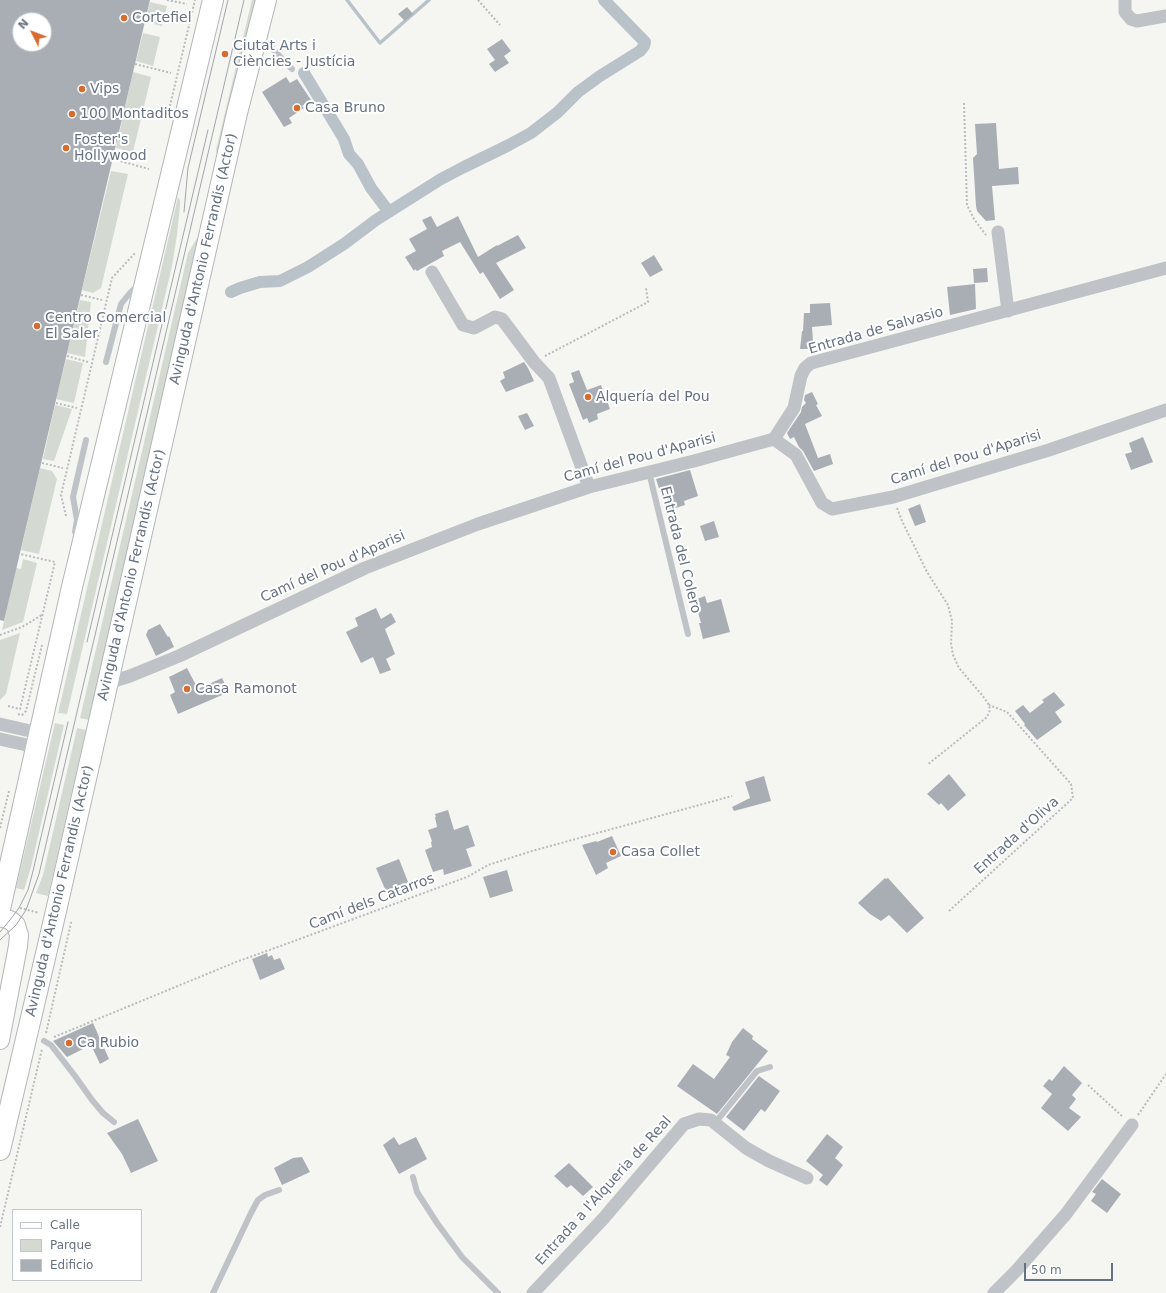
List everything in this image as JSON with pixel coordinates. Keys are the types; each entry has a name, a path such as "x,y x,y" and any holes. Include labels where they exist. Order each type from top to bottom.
{"main road":[{"path":"8,908 22,813 70,581 148,274 213,0"},
{"name":"Avinguda d'Antonio Ferrandis (Actor)","path":"0,1150 108,683 237,113 266,0"}],"street":[{"path":"1125,0 1125,12 1131,19 1137,21 1166,16"},
{"path":"993,236 1008,311"},
{"name":"Entrada de Salvasio","path":"774,439 794,408 801,376 805,368 811,363 1166,268"},
{"path":"432,272 463,325 474,328 495,318 502,319 549,378 589,487"},
{"name":"Camí del Pou d'Aparisi","path":"108,683 130,676 179,656 364,568 478,524 589,487 774,439 796,455 822,503 832,509 893,497 1049,450 1166,410"},
{"path":"0,724 37,740"},
{"path":"0,738 37,740"},
{"name":"Avinguda d'Antonio Ferrandis (Actor)","path":"0,917 10,920 16,925 19,935 0,1040"},
{"name":"Entrada a l'Alqueria de Real","path":"533,1293 603,1219 684,1124 699,1118 711,1120 746,1148 769,1161 807,1178"},
{"path":"994,1293 1016,1271 1066,1214 1132,1125"}],"lane":[{"path":"257,37 272,48 292,69"},
{"path":"106,362 120,304 148,274"},
{"path":"73,541 77,520 73,497 86,440"},
{"name":"Entrada del Colero","path":"648,472 688,634"},
{"path":"44,1041 51,1045 92,1100 114,1122"},
{"path":"715,1123 757,1071 770,1067"},
{"path":"413,1177 417,1192 437,1223 462,1257 498,1293"},
{"path":"213,1293 258,1200 265,1195 278,1190"}],"path":[{"path":"167,0 187,4"},
{"path":"478,0 500,25"},
{"path":"136,64 171,73"},
{"path":"964,103 967,205 974,219 993,236"},
{"path":"113,159 149,169"},
{"path":"538,366 543,357 648,302 646,288"},
{"path":"81,295 102,300"},
{"path":"66,356 88,362"},
{"path":"56,402 77,408"},
{"path":"42,463 63,468"},
{"name":"Entrada d'Oliva","path":"893,497 902,522 927,572 948,605 952,621 951,643 953,655 959,668 989,705 1007,712 1071,784 1073,798 949,911"},
{"path":"8,706 20,709 55,562 20,554"},
{"path":"0,635 22,627 42,615"},
{"path":"926,765 987,717 990,710 989,705"},
{"path":"0,828 10,788"},
{"name":"Camí dels Catarros","path":"44,1041 236,962 467,877 488,865 540,849 732,796"},
{"path":"8,908 44,914"},
{"path":"0,1227 71,923 68,919"},
{"path":"1088,1085 1132,1125 1166,1074"}],"green space":[{"path":"252,0 258,0 218,160 216,150"},
{"path":"150,2 167,6 162,26 145,22"},
{"path":"143,33 160,37 153,66 136,61"},
{"path":"133,72 151,77 133,152 116,148"},
{"path":"111,171 128,174 101,288 93,293 82,290"},
{"path":"178,197 180,200 180,206 172,266 67,714 58,713"},
{"path":"201,228 204,228 89,720 80,718 188,253 199,235"},
{"path":"80,300 91,302 85,357 67,353"},
{"path":"66,359 83,363 74,403 56,399"},
{"path":"55,405 72,409 54,461 43,459"},
{"path":"40,468 52,471 57,479 39,554 21,550"},
{"path":"23,559 37,563 23,622 2,630 16,568 21,569"},
{"path":"20,633 6,694 0,700 0,640"},
{"path":"55,723 64,725 31,867 24,890 16,888"},
{"path":"77,728 86,730 48,896 36,893 43,875"}],"building":[{"name":"Centro Comercial El Saler","path":"0,0 150,0 4,621 0,620"},
{"path":"407,7 413,14 405,21 398,14"},
{"path":"502,39 511,51 504,56 509,63 495,72 489,64 495,60 487,49"},
{"name":"Casa Bruno","path":"286,77 290,83 297,79 311,100 302,106 304,108 289,118 292,123 284,127 262,92"},
{"path":"996,123 999,169 1018,167 1019,184 992,186 995,220 986,221 977,211 976,206 973,158 977,154 975,124"},
{"path":"431,216 437,227 458,216 478,257 497,245 518,235 526,248 496,263 514,290 500,299 483,272 480,274 460,242 442,251 444,256 417,271 415,269 414,271 405,257 416,251 409,239 427,229 422,220"},
{"path":"654,255 663,270 650,277 641,263"},
{"path":"987,268 988,282 974,283 973,269"},
{"path":"975,284 976,309 950,315 947,287"},
{"path":"830,303 832,325 812,327 812,349 800,349 804,313 810,313 810,304"},
{"path":"524,362 534,381 506,392 500,381 505,378 503,372"},
{"name":"Alquería del Pou","path":"579,370 587,390 601,385 610,409 597,414 598,419 589,423 587,418 583,420 569,384 574,382 571,373"},
{"path":"812,392 818,404 816,405 822,416 805,424 818,458 830,454 833,464 814,471 794,437 790,439 787,433 801,412 802,407 806,403 804,400 805,395"},
{"path":"527,413 534,426 525,430 518,416"},
{"path":"1143,437 1153,462 1131,470 1125,454 1132,452 1129,443"},
{"path":"690,470 698,496 684,501 685,505 666,511 656,479"},
{"path":"920,504 926,522 915,526 908,509"},
{"path":"714,521 719,537 705,541 700,526"},
{"path":"705,596 707,603 721,599 730,632 703,639 699,623 701,623 696,605 698,605 697,599"},
{"path":"376,608 381,619 391,613 396,622 385,629 395,654 386,659 391,670 380,674 373,657 361,663 346,632 358,626 355,618"},
{"path":"160,624 168,637 169,636 174,647 156,656 146,635 148,630"},
{"name":"Casa Ramonot","path":"187,668 198,689 222,678 229,692 178,714 170,695 175,692 169,677"},
{"path":"1054,692 1065,705 1055,712 1062,722 1037,740 1024,725 1025,724 1015,711 1023,705 1030,713 1044,702 1042,700"},
{"path":"949,774 966,795 948,811 941,803 939,805 927,794"},
{"path":"764,776 771,801 734,811 732,807 750,798 745,782"},
{"path":"448,810 454,830 468,825 475,846 466,849 472,866 444,875 443,869 433,872 425,850 432,847 432,841 428,830 437,827 435,814"},
{"path":"612,836 621,856 606,863 608,868 596,875 582,845 597,842"},
{"path":"399,859 410,887 388,896 376,868"},
{"path":"507,870 513,891 490,898 483,877"},
{"path":"885,878 888,878 924,918 907,933 889,915 881,921 870,914 858,903"},
{"path":"267,953 268,957 272,955 274,960 280,958 285,969 260,980 252,959"},
{"name":"Ca Rubio","path":"93,1023 109,1059 100,1064 91,1045 67,1057 53,1041"},
{"path":"743,1028 753,1036 752,1039 768,1051 717,1114 677,1086 693,1064 714,1079 730,1057 726,1055 732,1042"},
{"path":"1064,1066 1082,1083 1072,1095 1076,1099 1069,1108 1081,1117 1068,1131 1041,1108 1052,1094 1043,1086 1049,1079 1052,1081"},
{"path":"759,1076 780,1091 765,1112 761,1109 744,1131 726,1117"},
{"path":"138,1119 158,1161 131,1173 122,1154 107,1133"},
{"path":"827,1134 843,1147 835,1158 843,1165 827,1186 819,1180 823,1175 806,1161"},
{"path":"394,1137 399,1145 416,1137 427,1159 399,1174 383,1145"},
{"path":"302,1157 310,1172 282,1185 274,1168 293,1158"},
{"path":"569,1163 593,1187 583,1196 571,1185 567,1188 554,1176"},
{"path":"1102,1179 1121,1194 1107,1213 1091,1201 1096,1194 1092,1192"}],"waterway":[{"path":"347,0 380,43 429,0"},
{"path":"231,292 260,282 280,281 308,267 344,244 376,220 441,179 531,133 558,112 578,92 600,76 640,51 645,42 604,0"},
{"path":"304,73 344,139 349,154 358,164 371,188 389,212"}],"tram line":[{"path":"184,212 188,168 228,0"},
{"path":"0,940 16,925 26,910 39,874 244,0"},
{"path":"87,642 208,130"},
{"path":"0,932 19,908 28,890 68,722"}],"place":[{"name":"Cortefiel","path":"124,18"},
{"name":"Ciutat Arts i Ciències - Justícia","path":"225,54"},
{"name":"Vips","path":"82,89"},
{"name":"Casa Bruno","path":"297,108"},
{"name":"100 Montaditos","path":"72,114"},
{"name":"Foster's Hollywood","path":"66,148"},
{"name":"Centro Comercial El Saler","path":"37,326"},
{"name":"Alquería del Pou","path":"588,397"},
{"name":"Casa Ramonot","path":"187,689"},
{"name":"Casa Collet","path":"613,852"},
{"name":"Ca Rubio","path":"69,1043"}]}
